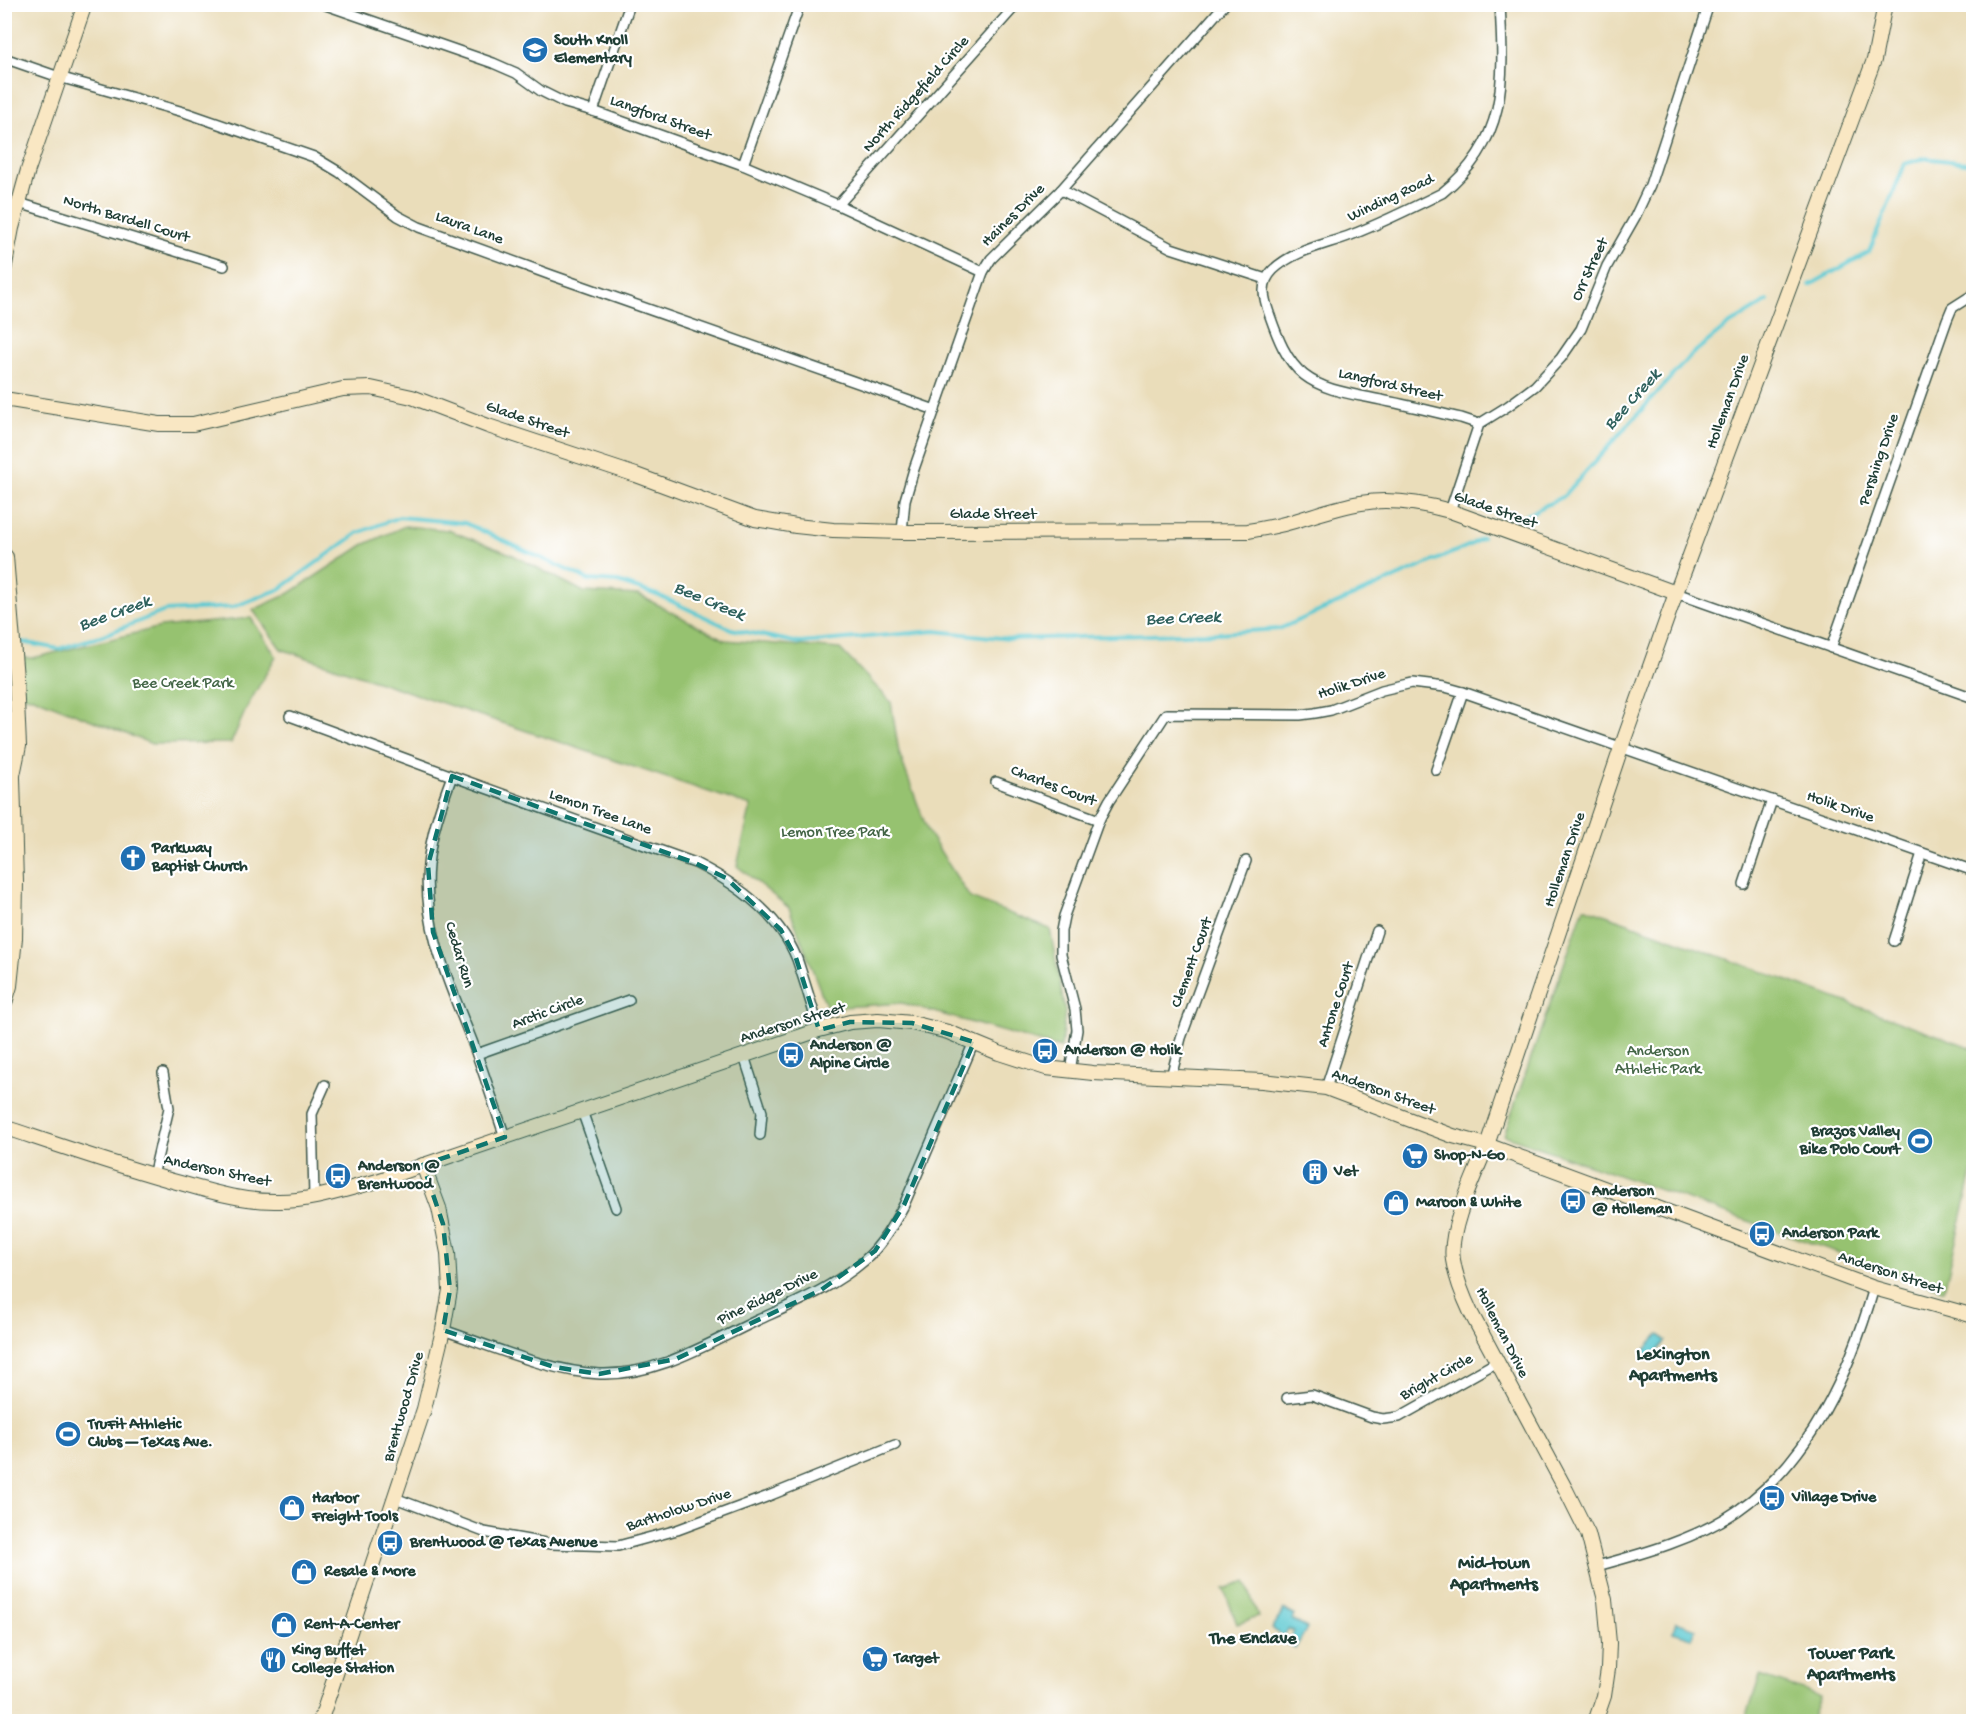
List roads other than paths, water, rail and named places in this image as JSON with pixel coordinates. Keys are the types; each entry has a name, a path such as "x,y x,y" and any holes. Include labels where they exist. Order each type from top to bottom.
{"street":[{"path":"5,269 28,170 85,4"},
{"name":"Langford Street","path":"323,4 493,63 565,103 742,165 838,205 983,272"},
{"path":"593,111 630,4"},
{"path":"742,165 800,4"},
{"name":"North Ridgefield Circle","path":"838,205 1017,4"},
{"name":"Haines Drive","path":"902,532 905,500 983,272 991,259 1061,190 1225,4"},
{"name":"Winding Road","path":"1266,279 1274,269 1300,252 1349,236 1442,193 1454,184 1478,157 1494,120 1502,84 1500,4"},
{"name":"Orr Street","path":"1479,424 1535,386 1561,358 1581,329 1607,266 1635,218 1650,185 1709,4"},
{"name":"Holleman Drive","path":"1595,1722 1604,1696 1609,1643 1605,1600 1588,1534 1460,1288 1453,1259 1454,1236 1676,593 1874,60 1885,4"},
{"name":"Laura Lane","path":"4,58 59,77 186,113 314,157 339,172 398,216 419,227 935,410"},
{"path":"1061,190 1171,248 1266,279"},
{"name":"North Bardell Court","path":"19,203 224,266"},
{"name":"Langford Street","path":"1266,279 1263,289 1265,304 1275,330 1292,362 1303,374 1319,384 1343,393 1449,415 1479,424"},
{"name":"Pershing Drive","path":"1831,648 1947,320 1952,308 1974,294"},
{"name":"Glade Street","path":"4,399 159,424 193,424 344,389 371,388 411,398 636,475 755,519 833,531 1248,531 1281,525 1346,506 1385,501 1429,506 1450,511 1974,698"},
{"path":"1450,511 1479,424"},
{"path":"4,555 16,678 19,746 10,807 15,938 10,986 4,1006"},
{"name":"Holik Drive","path":"1070,1071 1077,1030 1061,955 1061,931 1069,900 1099,820 1166,714 1300,715 1331,710 1382,690 1412,683 1445,687 1974,871"},
{"path":"1436,770 1463,692"},
{"name":"Lemon Tree Lane","path":"290,716 695,863 726,878 760,907 781,930 796,958 819,1030"},
{"path":"4,754 13,777"},
{"name":"Cedar Run","path":"452,776 431,845 427,881 429,908 439,954 477,1054 505,1137"},
{"name":"Charles Court","path":"996,782 1099,820"},
{"path":"1744,884 1772,801"},
{"path":"1894,941 1922,853"},
{"name":"Clement Court","path":"1171,1077 1181,1038 1246,861"},
{"name":"Antone Court","path":"1326,1088 1377,931"},
{"name":"Arctic Circle","path":"477,1054 629,1000"},
{"name":"Anderson Street","path":"4,1127 153,1176 207,1191 248,1199 279,1201 314,1197 374,1182 819,1030 850,1022 878,1020 912,1023 948,1032 1025,1062 1070,1071 1262,1081 1326,1088 1874,1288 1974,1316"},
{"name":"Pine Ridge Drive","path":"443,1330 554,1367 599,1374 622,1373 676,1359 821,1290 846,1276 875,1251 889,1230 904,1205 974,1042"},
{"path":"744,1056 762,1112 760,1135"},
{"path":"153,1176 169,1108 163,1072"},
{"path":"314,1197 312,1114 325,1086"},
{"path":"582,1111 616,1208"},
{"name":"Brentwood Drive","path":"320,1722 424,1409 443,1330 450,1290 448,1253 439,1208 423,1165"},
{"path":"1597,1566 1651,1551 1692,1535 1736,1512 1758,1495 1783,1470 1809,1437 1835,1391 1852,1352 1874,1288"},
{"name":"Bright Circle","path":"1287,1398 1312,1395 1383,1419 1399,1416 1497,1362"},
{"name":"Bartholow Drive","path":"395,1498 484,1532 551,1544 618,1546 677,1530 895,1445"}],"water":[{"path":"1659,1334 1666,1341 1651,1359 1643,1352"},
{"path":"1284,1609 1294,1615 1292,1620 1307,1628 1295,1649 1287,1645 1294,1631 1288,1629 1284,1636 1272,1629"},
{"path":"1676,1622 1696,1629 1692,1638 1673,1632"}],"waterway":[{"name":"Bee Creek","path":"1810,285 1869,252 1905,164 1924,158 1974,164"},
{"name":"Bee Creek","path":"1521,518 1564,496 1691,355 1727,326 1768,301"},
{"name":"Bee Creek","path":"22,642 59,649 104,635 165,611 233,607 280,589 358,533 399,517 465,523 589,580 618,582 660,596 731,629 800,643 935,631 1010,639 1279,629 1482,538"}],"place":[{"name":"South Knoll Elementary","path":"535,50"},
{"name":"Parkway Baptist Church","path":"133,858"},
{"name":"Anderson @ Holik","path":"1045,1051"},
{"name":"Anderson @ Alpine Circle","path":"791,1055"},
{"name":"Brazos Valley Bike Polo Court","path":"1920,1141"},
{"name":"Shop-N-Go","path":"1415,1156"},
{"name":"Vet","path":"1315,1172"},
{"name":"Anderson @ Brentwood","path":"338,1176"},
{"name":"Anderson @ Holleman","path":"1573,1201"},
{"name":"Maroon & White","path":"1396,1203"},
{"name":"Anderson Park","path":"1762,1234"},
{"name":"TruFit Athletic Clubs — Texas Ave.","path":"68,1434"},
{"name":"Village Drive","path":"1772,1498"},
{"name":"Harbor Freight Tools","path":"292,1508"},
{"name":"Brentwood @ Texas Avenue","path":"390,1543"},
{"name":"Resale & More","path":"304,1572"},
{"name":"Rent-A-Center","path":"284,1625"},
{"name":"Target","path":"875,1659"},
{"name":"King Buffet College Station","path":"273,1660"}],"district":[{"name":"Lexington Apartments","path":"1673,1365"},
{"name":"Mid-town Apartments","path":"1494,1574"},
{"name":"The Enclave","path":"1253,1639"},
{"name":"Tower Park Apartments","path":"1851,1664"}],"park label":[{"name":"Bee Creek Park","path":"183,684"},
{"name":"Lemon Tree Park","path":"835,833"},
{"name":"Anderson Athletic Park","path":"1658,1061"}]}
